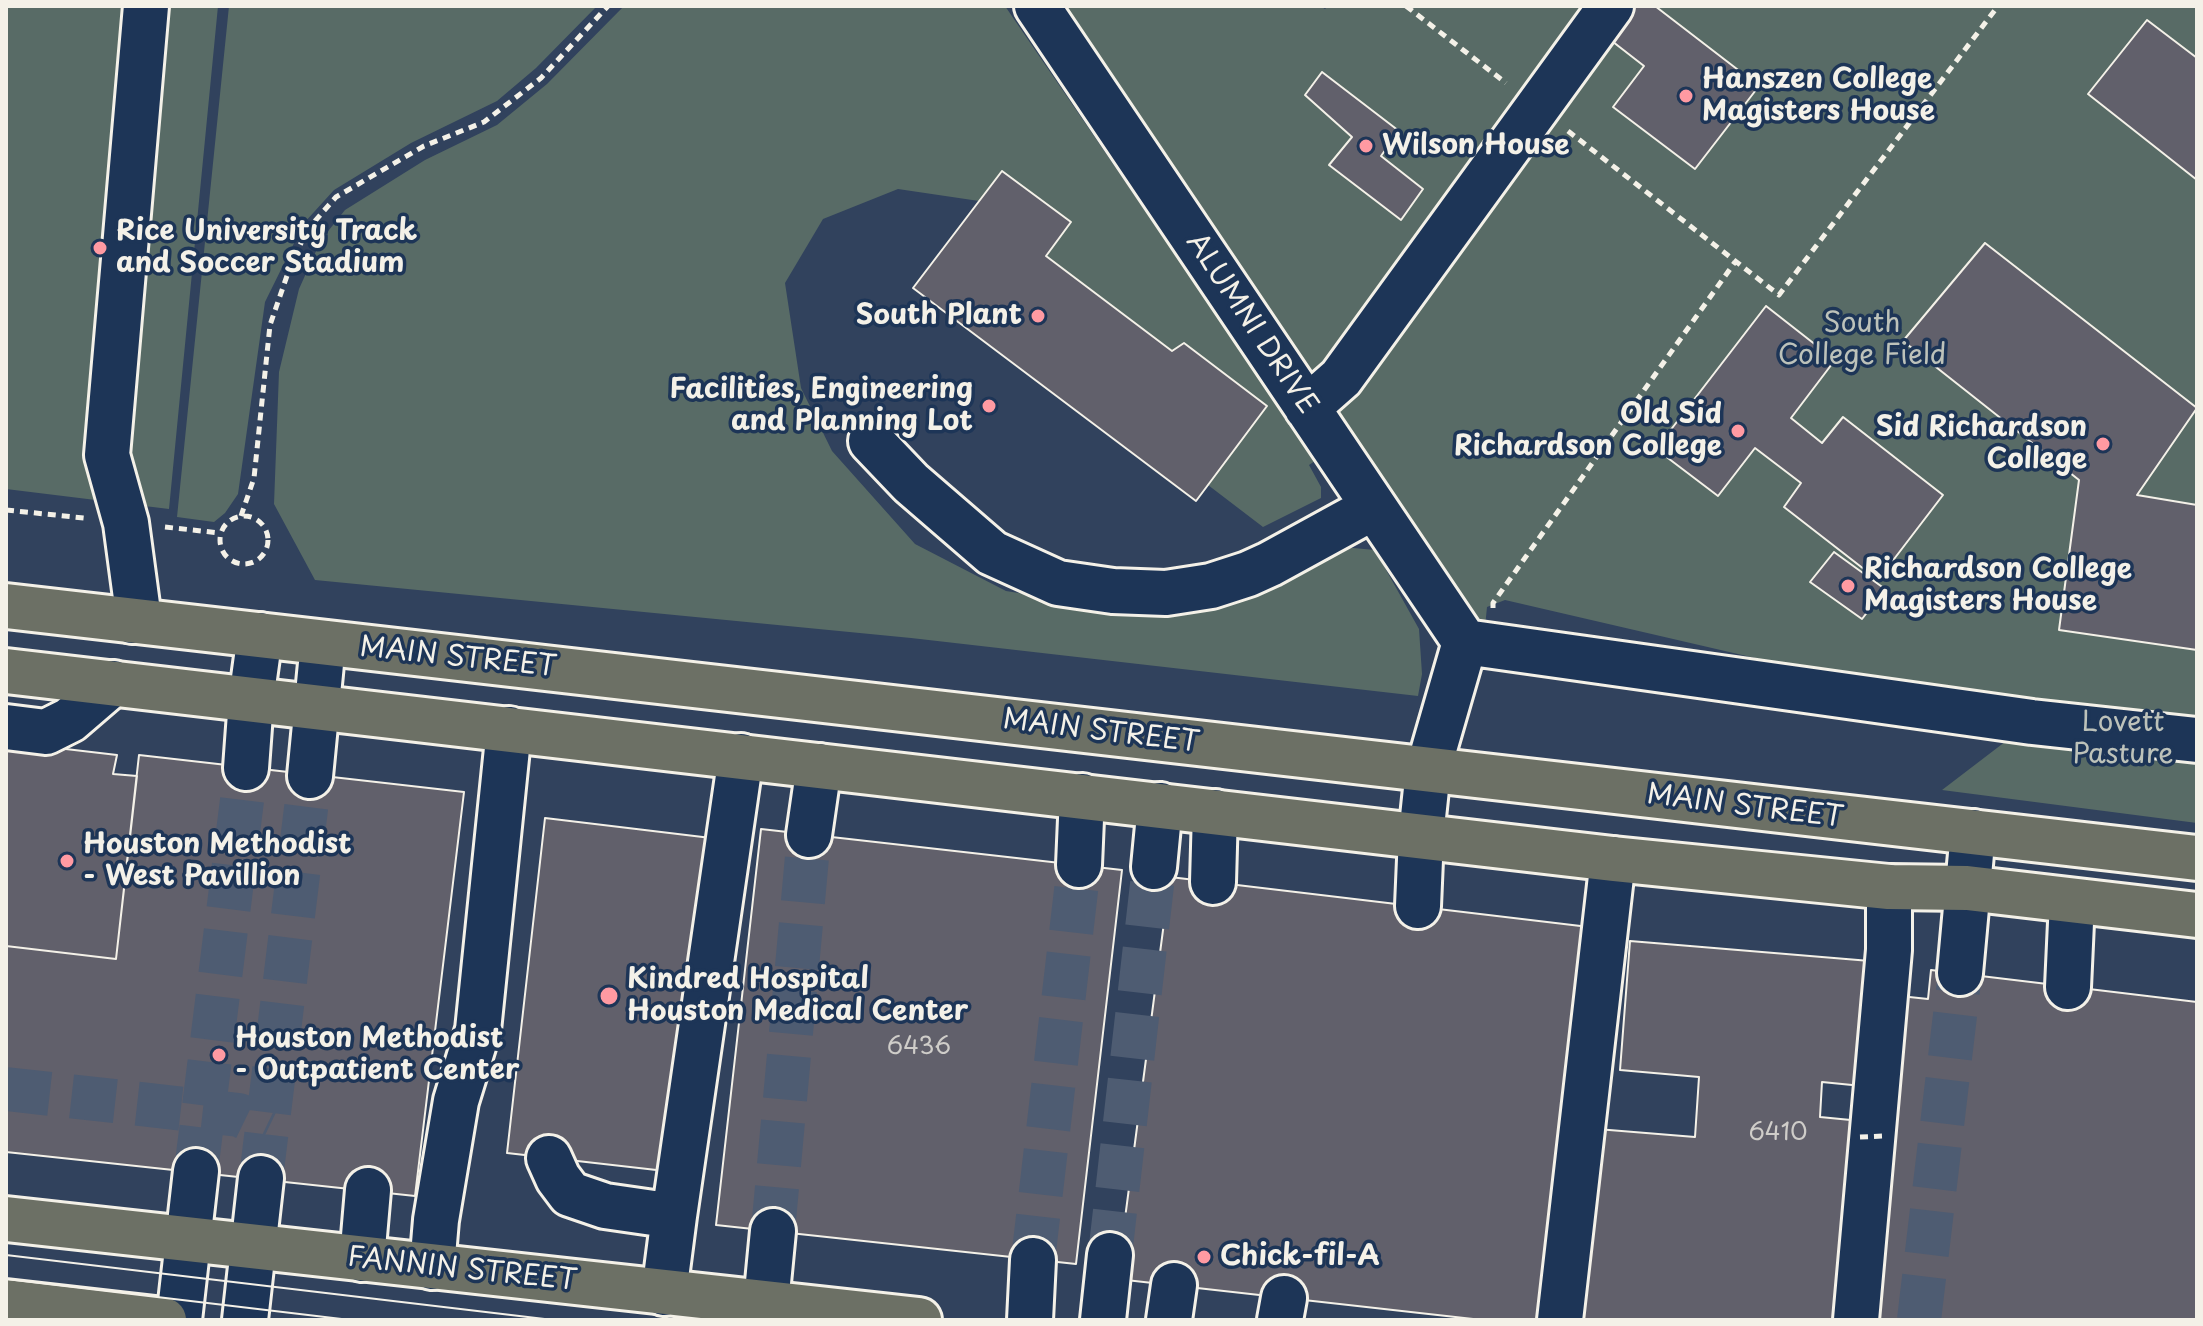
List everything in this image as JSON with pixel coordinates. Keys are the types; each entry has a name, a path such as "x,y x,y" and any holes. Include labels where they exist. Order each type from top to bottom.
{"main road":[{"name":"MAIN STREET","path":"6,606 2197,858"},
{"path":"6,671 1613,859 1889,887 1967,888 2197,915"},
{"name":"FANNIN STREET","path":"6,1219 919,1320"},
{"path":"6,1302 164,1320"}],"street":[{"path":"132,621 137,605 126,523 107,455 146,6"},
{"name":"ALUMNI DRIVE","path":"1037,6 1374,507 1476,644"},
{"path":"1307,408 1341,378 1611,6"},
{"path":"871,441 911,483 992,553 1058,583 1113,591 1166,593 1211,586 1270,564 1374,507"},
{"path":"246,768 260,635"},
{"path":"310,776 323,643"},
{"path":"1418,906 1428,770 1476,644 2032,722 2197,740"},
{"path":"6,727 46,732 70,720 113,683"},
{"path":"432,1267 436,1220 456,1101 478,1030 509,729"},
{"path":"664,1293 741,756"},
{"path":"809,835 819,766"},
{"path":"1079,865 1082,796"},
{"path":"1154,867 1160,805"},
{"path":"1213,882 1215,812"},
{"path":"1960,973 1973,832"},
{"path":"1560,1320 1613,859"},
{"path":"1856,1320 1889,950 1889,887"},
{"path":"2068,987 2072,901"},
{"path":"549,1158 570,1194 605,1206 674,1216"},
{"path":"179,1320 196,1171"},
{"path":"245,1320 261,1178"},
{"path":"362,1259 368,1190"},
{"path":"766,1303 773,1231"},
{"path":"1103,1320 1110,1255"},
{"path":"1030,1320 1033,1260"}],"path":[{"path":"241,516 256,520 267,532 267,549 263,556 240,565 226,557 220,542 223,527 241,516 254,478 270,325 290,267 307,230 336,197 424,146 484,122 541,78 608,6"},
{"path":"1406,6 1779,295 1998,6"},
{"path":"1476,644 1493,603 1735,262"},
{"path":"1860,1137 1884,1136"}],"green space":[{"name":"Rice University Track and Soccer Stadium","path":"6,6 218,6 169,509 6,489"},
{"path":"229,6 597,6 536,68 497,101 411,143 334,190 304,223 265,302 238,494 225,513 214,522 177,517"},
{"path":"624,6 1005,6 1298,434 1315,461 1309,465 1321,487 1321,498 1263,527 1208,485 1172,351 1046,256 1071,222 1002,171 979,201 898,189 823,219 785,283 801,388 832,451 915,544 1006,591 1119,609 1342,547 1375,550 1419,629 1422,674 1418,696 911,638 315,580 274,504 279,372 299,289 321,240 345,210 425,160 497,125 547,84"},
{"name":"South College Field","path":"1060,6 1320,6 1325,9 1328,6 2197,6 2197,58 2147,20 2089,94 2197,180 2197,823 1942,790 2031,722 1505,600 1487,607 1485,627 1473,619"}],"building":[{"name":"Hanszen College Magisters House","path":"1632,6 1655,6 1759,86 1695,169 1613,107 1644,66 1608,38"},
{"path":"2147,20 2197,58 2197,180 2088,94"},
{"name":"Wilson House","path":"1322,72 1399,131 1381,156 1423,189 1401,220 1329,165 1352,137 1305,95"},
{"name":"South Plant","path":"1002,171 1071,222 1046,256 1172,351 1184,343 1267,406 1196,501 913,288"},
{"name":"Sid Richardson College","path":"1985,243 2197,408 2137,495 2197,505 2197,650 2059,630 2079,480 1903,341"},
{"name":"Old Sid Richardson College","path":"1766,306 1835,360 1791,418 1822,443 1843,417 1943,495 1878,580 1784,507 1801,483 1755,448 1718,496 1656,449"},
{"name":"Richardson College Magisters House","path":"1834,552 1885,589 1862,619 1810,582"},
{"name":"Houston Methodist - West Pavillion","path":"6,742 117,755 113,774 137,776 116,959 6,946"},
{"name":"Houston Methodist - Outpatient Center","path":"139,755 464,792 415,1196 6,1152 6,946 116,959"},
{"name":"Kindred Hospital Houston Medical Center","path":"545,818 711,838 674,1172 507,1153"},
{"path":"761,829 1122,870 1076,1264 716,1225"},
{"path":"1170,877 1589,927 1542,1320 1482,1320 1117,1279"},
{"path":"1630,941 1882,962 1872,1087 1822,1082 1820,1117 1861,1121 1846,1320 1583,1320 1597,1129 1695,1137 1699,1077 1620,1070"},
{"path":"1931,970 2197,1002 2197,1320 1863,1320 1900,996 1928,999"}],"tunnel":[{"path":"196,1171 246,768"},
{"path":"261,1178 310,776"},
{"path":"773,1231 809,835"},
{"path":"1033,1260 1079,865"},
{"path":"1110,1255 1154,867"},
{"path":"1919,1320 1960,973"},
{"path":"6,1089 239,1115 268,1129"}],"tram line":[{"path":"6,1255 553,1320"},
{"path":"6,1279 350,1320"}],"place":[{"name":"Hanszen College Magisters House","path":"1686,96"},
{"name":"Wilson House","path":"1366,146"},
{"name":"Rice University Track and Soccer Stadium","path":"100,248"},
{"name":"South Plant","path":"1038,316"},
{"name":"Facilities, Engineering and Planning Lot","path":"989,406"},
{"name":"Old Sid Richardson College","path":"1738,431"},
{"name":"Sid Richardson College","path":"2103,444"},
{"name":"Richardson College Magisters House","path":"1848,586"},
{"name":"Houston Methodist - West Pavillion","path":"67,861"},
{"name":"Kindred Hospital Houston Medical Center","path":"609,996"},
{"name":"Houston Methodist - Outpatient Center","path":"219,1055"},
{"name":"Chick-fil-A","path":"1204,1257"}],"park label":[{"name":"Lovett Pasture","path":"2123,739"}]}
